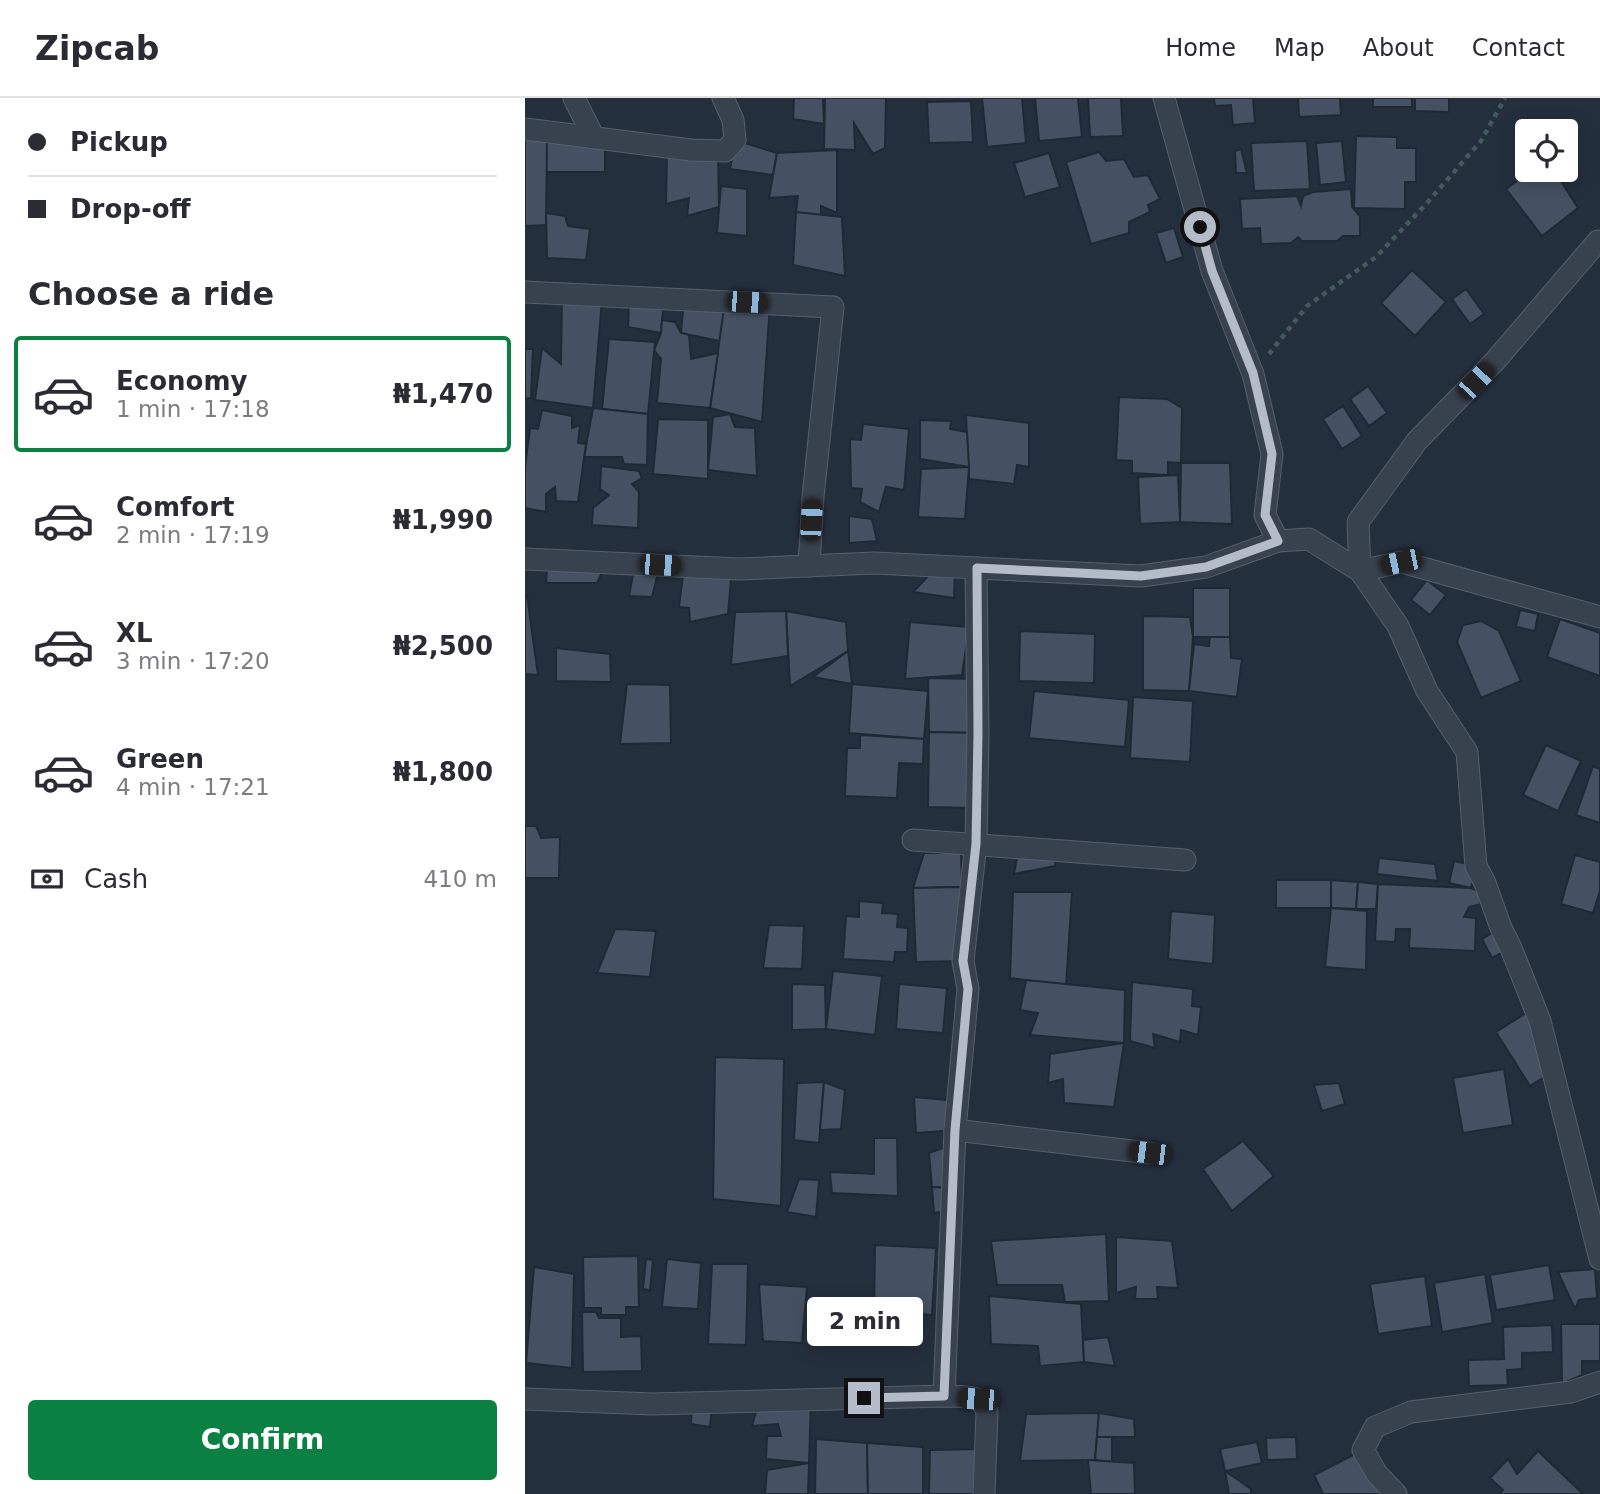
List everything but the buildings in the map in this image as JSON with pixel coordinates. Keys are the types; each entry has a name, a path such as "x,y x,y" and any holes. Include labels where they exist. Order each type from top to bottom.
{"street":[{"path":"575,98 593,136"},
{"path":"525,129 691,150 725,151 735,140 733,120 723,98"},
{"path":"1164,98 1212,271 1253,373 1272,454 1265,515 1278,541"},
{"path":"1360,570 1358,522 1417,441 1495,361 1598,241"},
{"path":"525,292 833,307 813,497 809,566"},
{"path":"525,559 739,569 874,563 1141,576 1206,567 1278,541 1309,539 1360,570 1398,626 1427,691 1467,752 1476,866 1540,1021 1600,1259"},
{"path":"1360,570 1401,562 1600,617"},
{"path":"944,1396 955,1130 968,989 963,961 976,844 977,568"},
{"path":"913,840 1185,860"},
{"path":"955,1130 1149,1153"},
{"path":"1396,1494 1377,1474 1363,1450 1375,1427 1411,1412 1571,1392 1600,1382"},
{"path":"525,1399 653,1404 944,1396 978,1399 984,1404 987,1441 984,1494"}],"path":[{"path":"1253,373 1307,306 1375,257 1426,204 1481,141 1505,98"}],"route":[{"path":"864,1398 944,1396 955,1130 968,989 963,961 976,844 977,568 1141,576 1206,567 1278,541 1265,515 1272,454 1253,373 1212,271 1200,227"}]}
